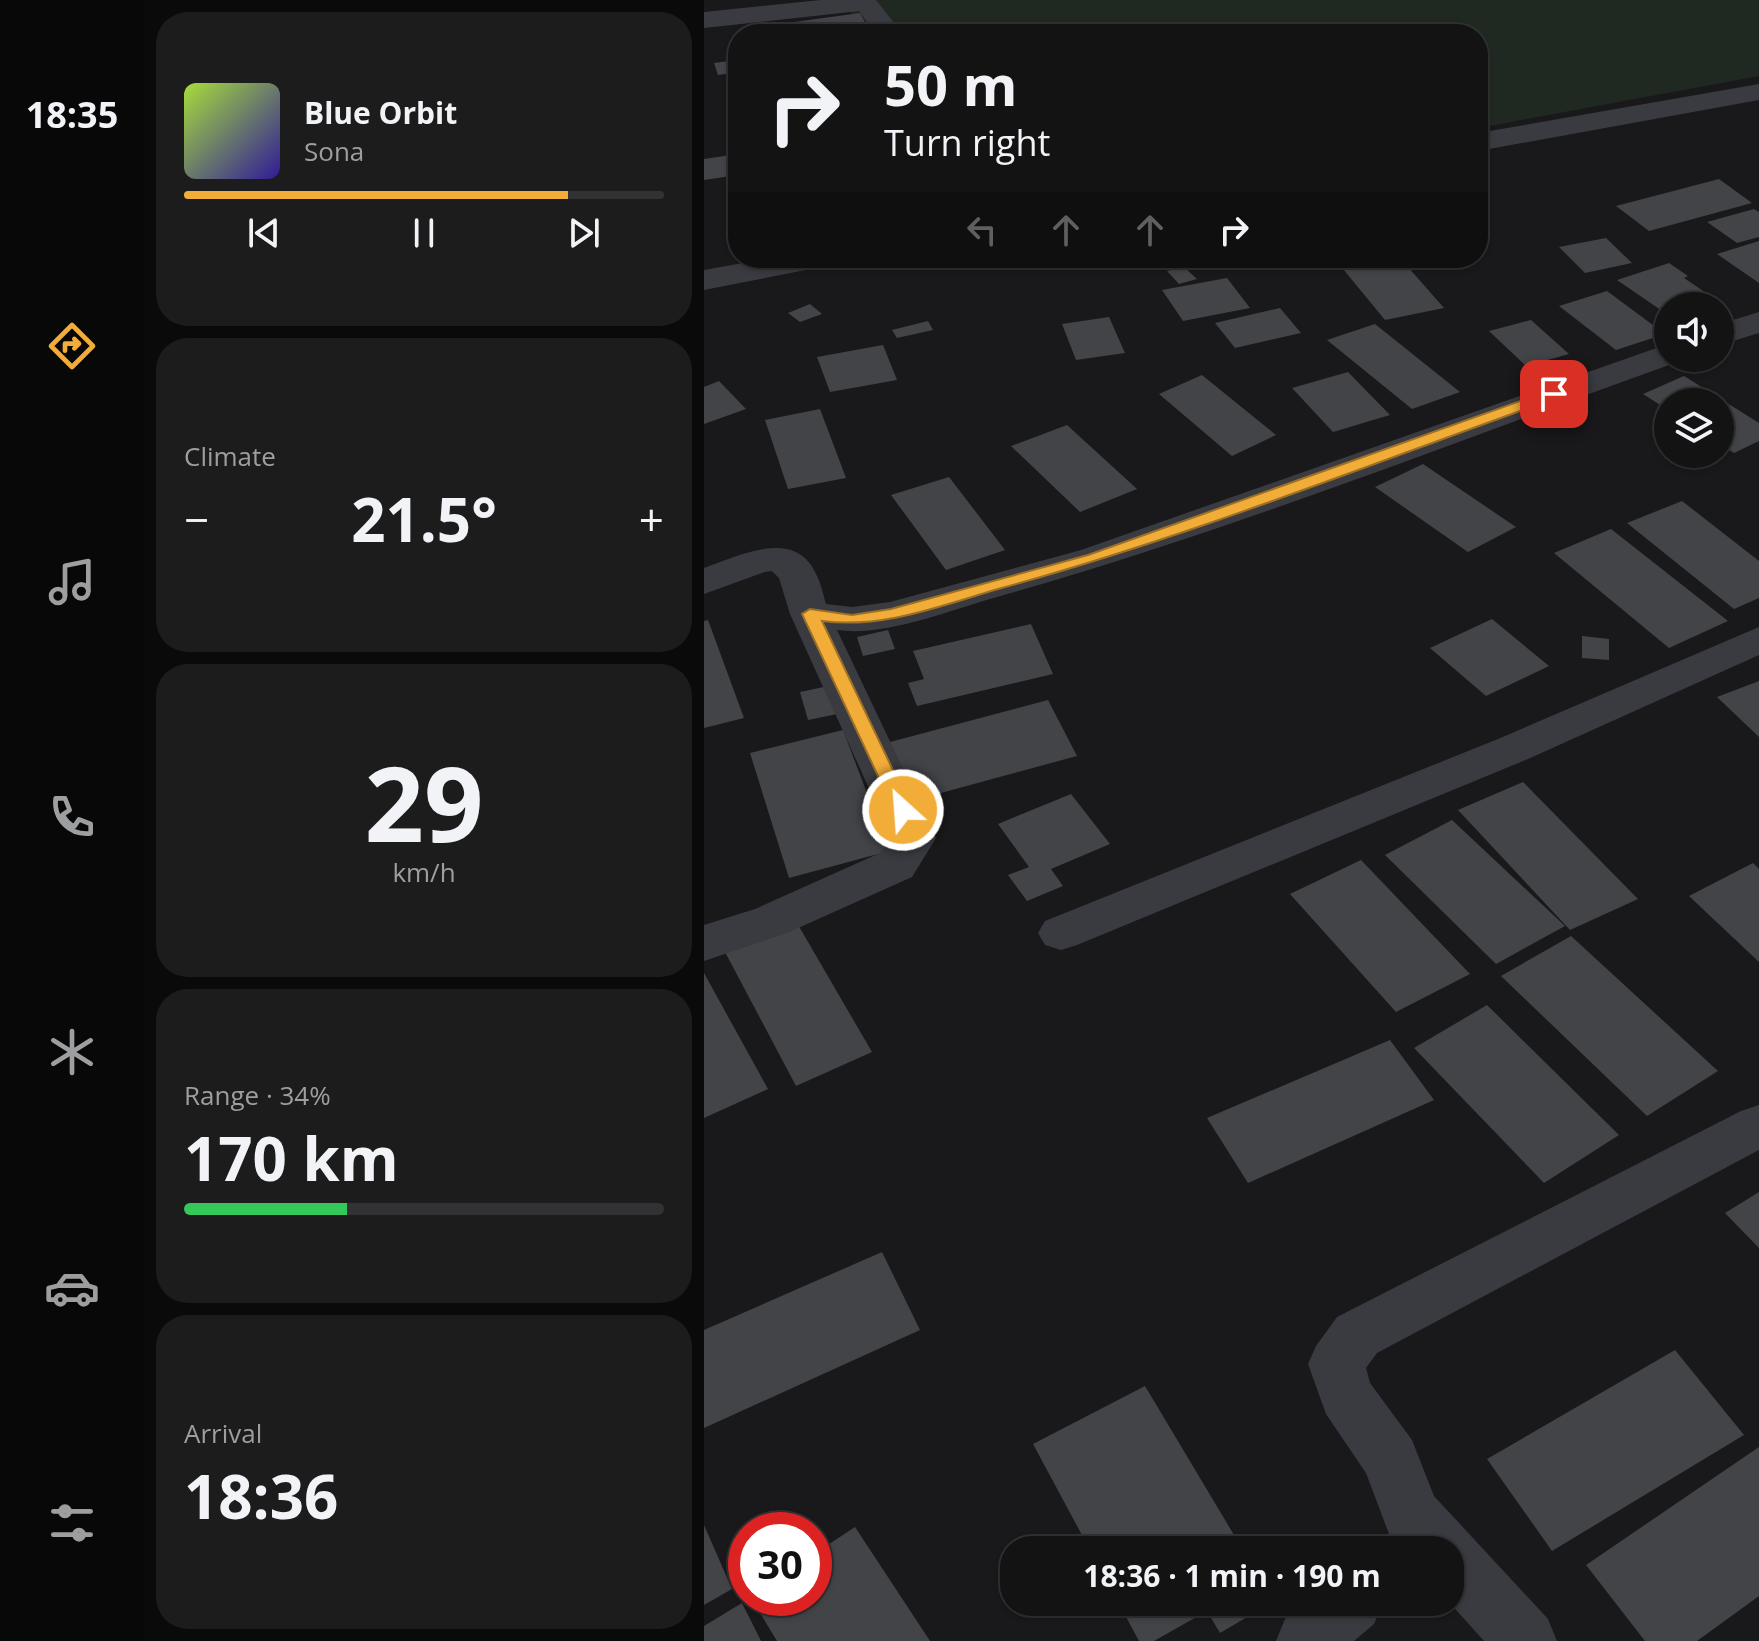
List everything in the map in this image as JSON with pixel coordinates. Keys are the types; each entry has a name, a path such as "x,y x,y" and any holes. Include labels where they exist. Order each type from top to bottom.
{"street":[{"path":"704,20 864,2 882,24"},
{"path":"1488,140 1759,92"},
{"path":"704,280 768,268"},
{"path":"1734,330 1759,322"},
{"path":"810,614 852,620 891,614 1094,558 1654,359"},
{"path":"704,582 759,561 781,559 797,573 810,614 914,838 896,865 771,921 704,943"},
{"path":"1061,933 1513,749 1759,640"},
{"path":"1415,1536 1391,1459 1346,1396 1336,1364 1357,1335 1759,1126"},
{"path":"1464,1573 1526,1641"},
{"path":"1307,1641 1336,1616"}],"shaded area":[{"path":"841,0 1759,0 1759,76 1488,126 1488,24 859,24"}],"building":[{"path":"860,13 866,24 795,24"},
{"path":"728,61 728,74 718,75 714,63"},
{"path":"728,155 728,176 704,180 704,159"},
{"path":"1719,179 1752,203 1649,231 1616,206"},
{"path":"1754,209 1759,212 1759,237 1737,243 1707,222"},
{"path":"1606,238 1632,263 1585,273 1559,247"},
{"path":"1759,241 1759,283 1717,254"},
{"path":"1669,263 1705,292 1654,292 1654,305 1617,280"},
{"path":"1185,268 1197,279 1179,284 1167,271"},
{"path":"1342,268 1409,268 1444,308 1385,320"},
{"path":"1227,278 1250,308 1183,321 1162,290"},
{"path":"1607,291 1654,326 1654,338 1616,350 1559,306"},
{"path":"810,304 822,314 800,322 788,313"},
{"path":"1280,308 1301,333 1235,348 1215,323"},
{"path":"1109,317 1125,353 1076,360 1062,324"},
{"path":"1531,320 1569,354 1526,366 1489,331"},
{"path":"928,321 933,330 897,338 892,330"},
{"path":"1375,324 1460,392 1412,409 1327,340"},
{"path":"883,345 897,380 830,392 817,357"},
{"path":"1348,372 1390,415 1333,432 1292,388"},
{"path":"1202,375 1276,435 1232,456 1159,394"},
{"path":"1684,376 1703,388 1657,388"},
{"path":"719,381 746,409 704,424 704,387"},
{"path":"1654,389 1654,401 1643,394"},
{"path":"1734,407 1759,423 1759,441 1734,453"},
{"path":"820,409 846,478 788,489 765,420"},
{"path":"1067,425 1137,489 1080,512 1011,446"},
{"path":"1423,464 1516,527 1468,552 1375,487"},
{"path":"949,477 1005,550 946,570 891,495"},
{"path":"1682,501 1759,561 1759,598 1734,609 1627,523"},
{"path":"1611,529 1728,621 1669,648 1554,553"},
{"path":"1492,619 1549,666 1486,696 1430,648"},
{"path":"708,620 744,718 704,728 704,621"},
{"path":"1031,624 1053,674 917,706 908,683 924,679 913,651"},
{"path":"888,630 895,649 863,656 857,637"},
{"path":"1582,636 1609,639 1609,660 1582,658"},
{"path":"1759,681 1759,737 1717,697"},
{"path":"833,685 842,713 808,720 800,692"},
{"path":"1048,700 1077,756 915,800 890,742"},
{"path":"843,730 889,851 789,878 750,753"},
{"path":"1523,782 1638,899 1570,930 1458,810"},
{"path":"1071,794 1110,844 1051,869 1063,886 1027,901 1008,875 1029,867 998,824"},
{"path":"1452,820 1565,926 1496,964 1385,855"},
{"path":"1361,860 1470,974 1396,1012 1290,894"},
{"path":"1753,863 1759,869 1759,962 1689,896"},
{"path":"797,923 872,1052 796,1086 725,952"},
{"path":"1571,936 1718,1071 1647,1116 1501,976"},
{"path":"704,973 768,1089 704,1118"},
{"path":"1487,1005 1619,1135 1544,1183 1414,1048"},
{"path":"1390,1040 1434,1100 1248,1183 1207,1118"},
{"path":"1759,1192 1759,1248 1725,1213"},
{"path":"882,1252 920,1330 704,1428 704,1330"},
{"path":"1675,1350 1744,1435 1552,1551 1487,1459"},
{"path":"1145,1386 1235,1536 1082,1536 1033,1444"},
{"path":"1759,1447 1759,1596 1697,1641 1645,1641 1586,1565"},
{"path":"704,1525 728,1580 728,1591 704,1605"},
{"path":"855,1527 930,1641 777,1641 762,1616 832,1616 832,1542"},
{"path":"728,1611 728,1616 748,1616 761,1641 704,1641 704,1626"},
{"path":"1126,1616 1198,1616 1154,1641 1139,1641"},
{"path":"1210,1616 1249,1616 1220,1633"}],"route":[{"path":"903,810 810,614 852,620 891,614 1094,558 1554,394"}]}
